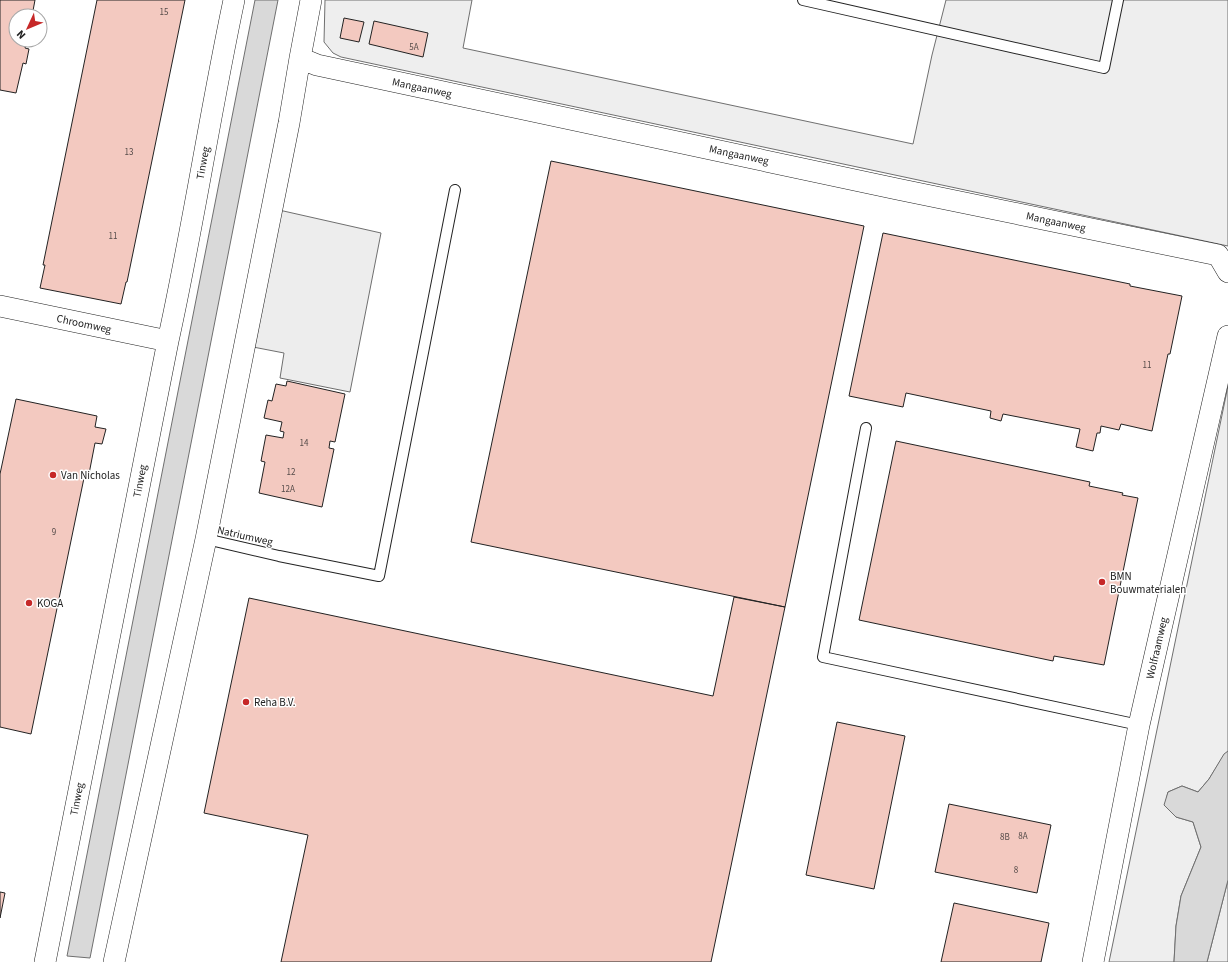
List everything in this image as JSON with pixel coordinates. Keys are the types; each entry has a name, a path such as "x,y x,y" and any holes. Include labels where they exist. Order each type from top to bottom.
{"street":[{"name":"Tinweg","path":"45,962 168,341 185,263 234,0"},
{"path":"114,962 206,539 289,123 311,0"},
{"name":"Mangaanweg","path":"300,58 317,65 897,189 1218,255 1228,272"},
{"name":"Chroomweg","path":"0,306 168,341"},
{"name":"Wolfraamweg","path":"1093,962 1139,725 1228,336"}],"lane":[{"path":"803,0 1104,68 1118,0"},
{"name":"Natriumweg","path":"206,539 279,556 379,576 455,190"},
{"path":"866,428 822,658 1139,725"}],"shaded area":[{"path":"255,0 278,0 90,958 67,956"},
{"path":"325,0 472,0 463,48 913,144 932,55 946,0 1228,0 1228,246 341,57 333,53 324,42"},
{"path":"279,210 381,233 350,392 280,378 284,353 253,347"},
{"path":"1228,386 1228,751 1209,779 1198,792 1182,786 1168,792 1165,805 1176,817 1193,822 1201,847 1181,896 1176,926 1174,962 1109,962"},
{"path":"1228,751 1228,880 1207,962 1174,962 1176,926 1181,896 1201,847 1193,822 1176,817 1164,805 1168,792 1182,786 1198,792 1209,779 1224,754"},
{"path":"1228,880 1228,962 1207,962"}],"building":[{"path":"0,0 35,0 34,8 8,8 8,48 29,49 26,64 23,63 16,93 0,90"},
{"path":"97,0 185,0 127,282 121,304 40,288 45,265 43,265"},
{"path":"344,18 364,22 359,42 340,38"},
{"path":"374,21 428,33 423,57 369,44"},
{"path":"551,161 864,226 785,607 471,542"},
{"path":"883,233 1182,296 1152,431 1121,424 1119,430 1101,426 1100,433 1097,433 1093,451 1076,447 1080,429 1003,414 1001,421 990,418 991,411 906,393 903,407 849,396"},
{"path":"287,381 345,394 335,442 330,441 329,448 334,449 322,507 259,493 265,462 261,461 266,435 283,438 284,432 280,431 282,422 264,418 268,400 272,401 276,384 286,386"},
{"name":"KOGA","path":"16,399 97,416 95,427 106,429 102,444 95,443 88,479 84,478 31,734 0,727 0,474"},
{"path":"896,441 1090,482 1089,486 1123,493 1122,495 1138,498 1104,665 1054,656 1053,661 859,620"},
{"path":"734,597 785,607 711,962 281,962 308,835 204,813 249,598 713,696"},
{"path":"837,722 905,736 874,889 806,875"},
{"path":"949,804 1051,825 1037,893 935,872"},
{"path":"0,892 5,893 0,918"},
{"path":"954,903 1049,923 1041,962 941,962"}],"place":[{"name":"Van Nicholas","path":"53,475"},
{"name":"BMN Bouwmaterialen","path":"1102,582"},
{"name":"KOGA","path":"29,603"},
{"name":"Reha B.V.","path":"246,702"}]}
